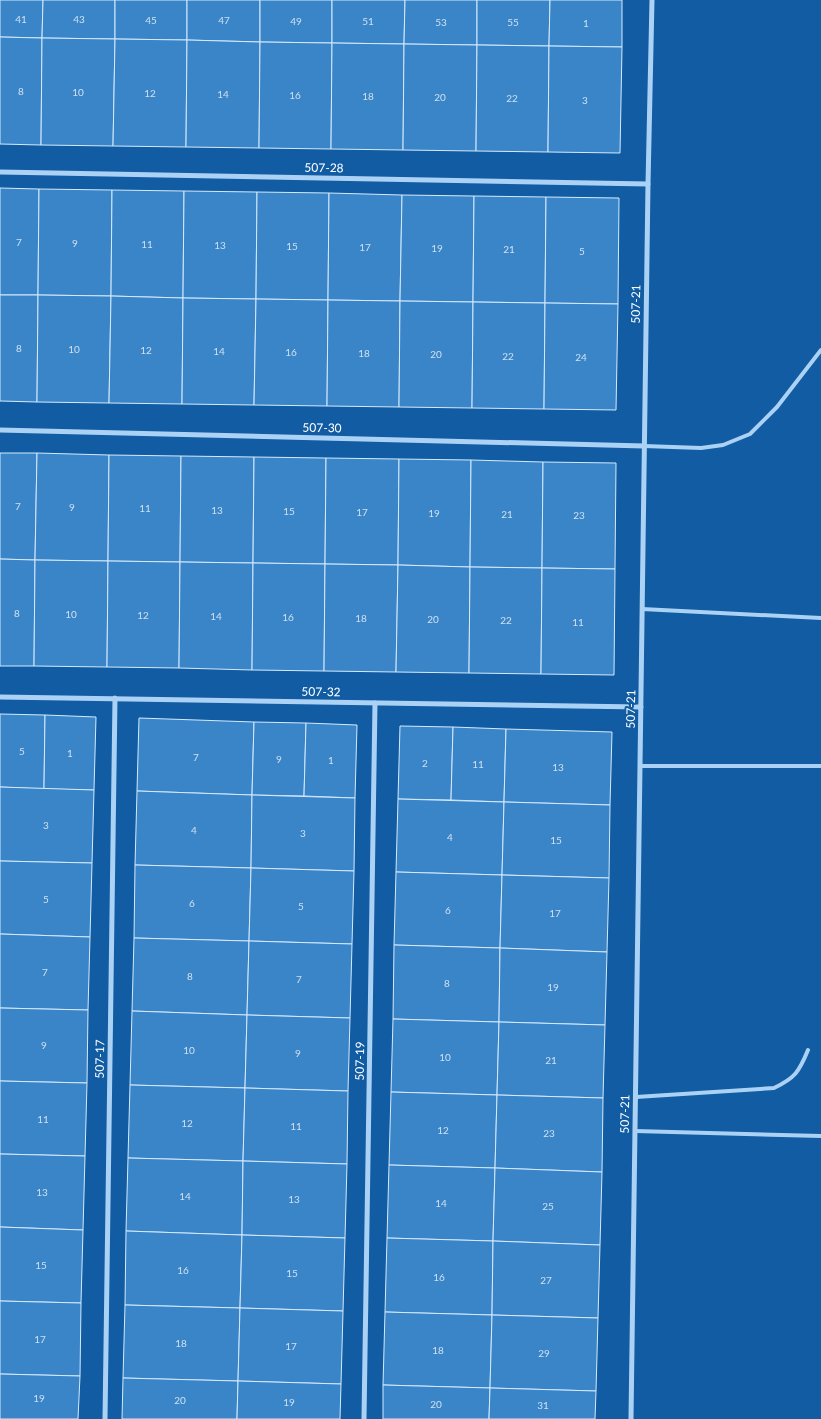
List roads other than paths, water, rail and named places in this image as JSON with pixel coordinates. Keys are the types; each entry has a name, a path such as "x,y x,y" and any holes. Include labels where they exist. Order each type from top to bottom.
{"street":[{"name":"507-21","path":"631,1419 652,0"},
{"name":"507-28","path":"0,172 648,184"},
{"name":"507-30","path":"0,430 644,446"},
{"name":"507-32","path":"0,696 641,707"},
{"name":"507-17","path":"105,1419 115,698"},
{"name":"507-19","path":"364,1419 375,703"}],"lane":[{"path":"644,446 701,448 723,445 750,434 777,407 821,350"},
{"path":"642,609 821,618"},
{"path":"640,766 821,766"},
{"path":"636,1097 774,1088 791,1080 800,1069 808,1050"},
{"path":"635,1131 821,1136"}]}
